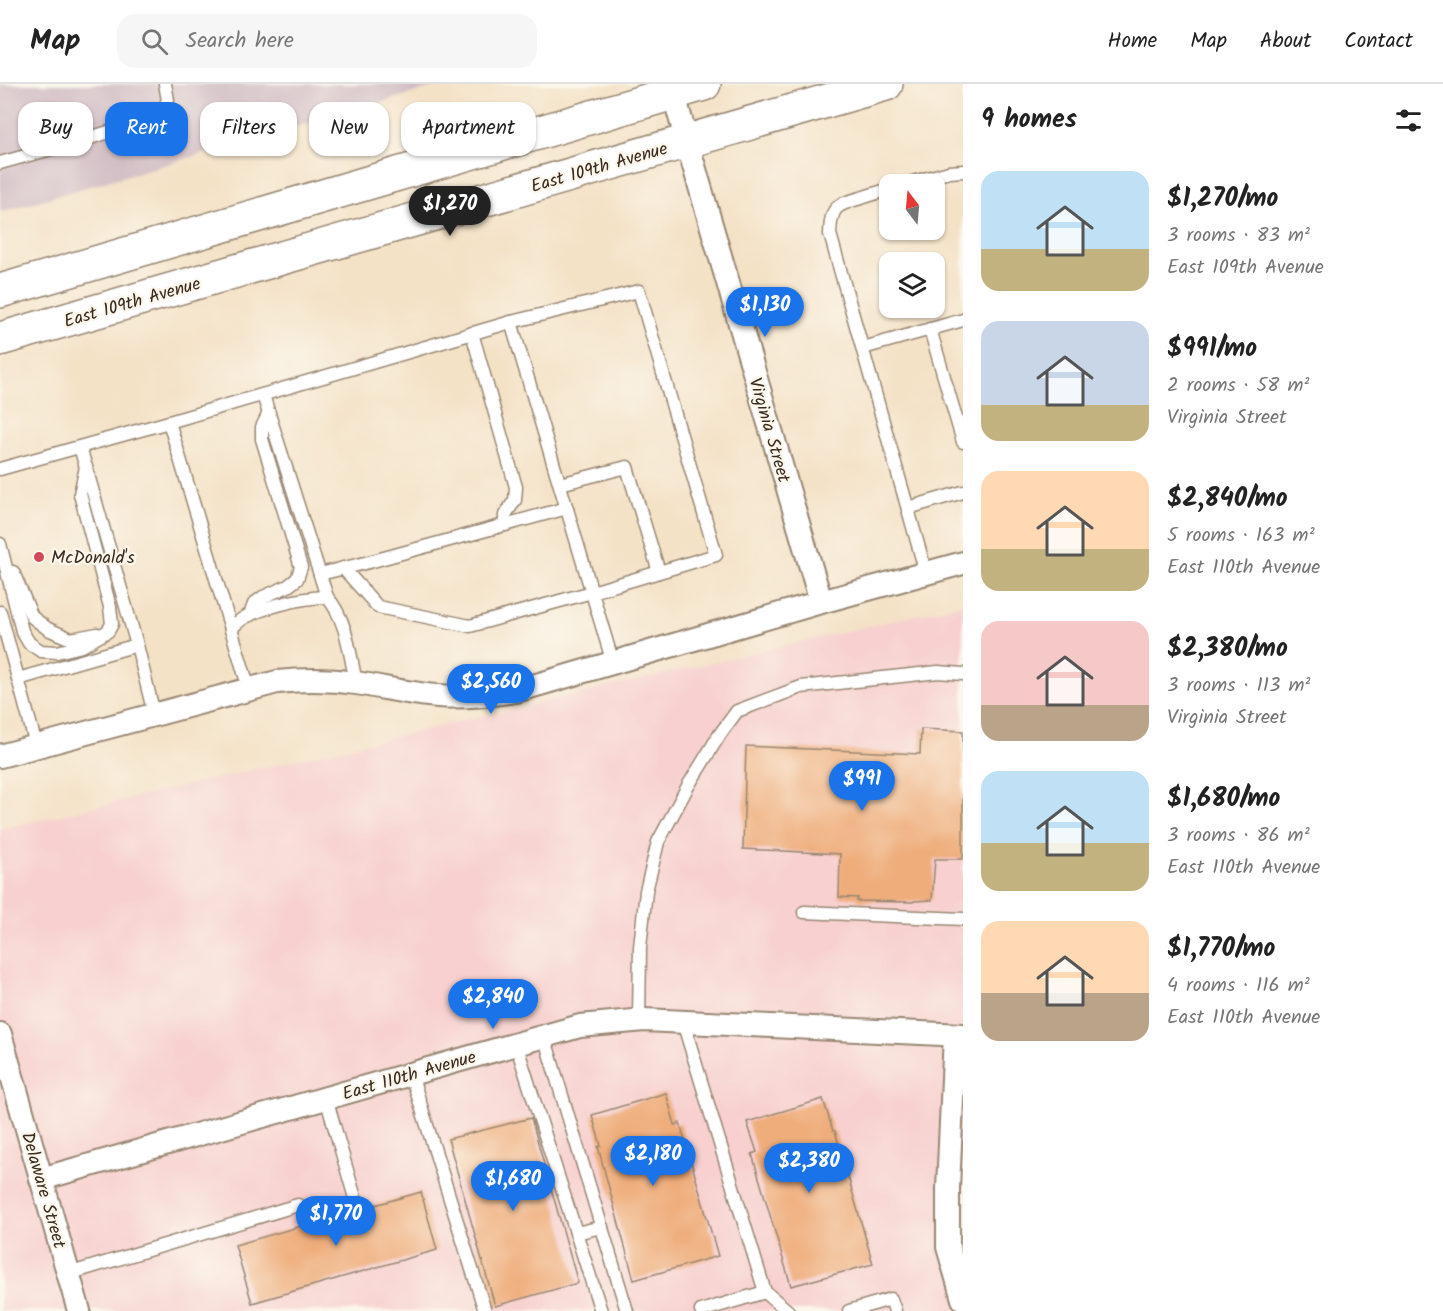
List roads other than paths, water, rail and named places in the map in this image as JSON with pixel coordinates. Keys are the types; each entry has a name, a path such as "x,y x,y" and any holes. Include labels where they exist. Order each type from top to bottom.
{"main road":[{"name":"East 109th Avenue","path":"0,339 886,84"},
{"path":"0,291 683,87"}],"street":[{"name":"Virginia Street","path":"683,87 687,142 821,602"},
{"path":"0,756 277,682 332,680 438,696 467,697 516,691 963,563"},
{"name":"East 110th Avenue","path":"41,1179 580,1026 639,1021 683,1022 959,1035"},
{"name":"Delaware Street","path":"0,1034 4,1063 41,1179 78,1311"},
{"path":"959,1035 948,1188 948,1247 963,1299"}],"lane":[{"path":"0,163 160,116 168,100 165,84"},
{"path":"942,174 963,171"},
{"path":"879,192 841,203 833,212 830,234 926,573"},
{"path":"0,469 511,322 639,291 716,555 470,626 378,607 343,568"},
{"path":"863,348 963,320"},
{"path":"511,322 613,663"},
{"path":"930,329 963,442"},
{"path":"472,333 516,487 515,500 505,514 505,525"},
{"path":"263,394 327,597 334,605 344,629 356,683"},
{"path":"250,615 254,604 263,597 288,586 297,579 301,567 262,440 262,427 269,413"},
{"path":"168,422 249,689"},
{"path":"80,447 137,645 154,714"},
{"path":"0,544 22,631 28,643 41,651 57,652 82,646 108,631 112,624 110,607 80,494 86,467"},
{"path":"560,484 627,467 659,572"},
{"path":"908,508 963,492"},
{"path":"320,574 567,508"},
{"path":"0,544 32,617 48,629 71,639 108,631"},
{"path":"231,630 237,622 274,606 327,597"},
{"path":"0,612 36,745"},
{"path":"18,680 137,645"},
{"path":"639,1021 640,947 646,891 658,842 688,786 737,711 801,687 938,672 963,674"},
{"path":"804,912 963,919"},
{"path":"683,1022 765,1292 788,1311"},
{"path":"544,1036 627,1311"},
{"path":"516,1044 601,1311"},
{"path":"411,1074 485,1311"},
{"path":"326,1098 355,1198"},
{"path":"68,1274 298,1205"},
{"path":"576,1233 602,1227"},
{"path":"701,1311 765,1292"},
{"path":"849,1311 891,1299 895,1311"}],"place":[{"name":"McDonald's","path":"39,557"}]}
